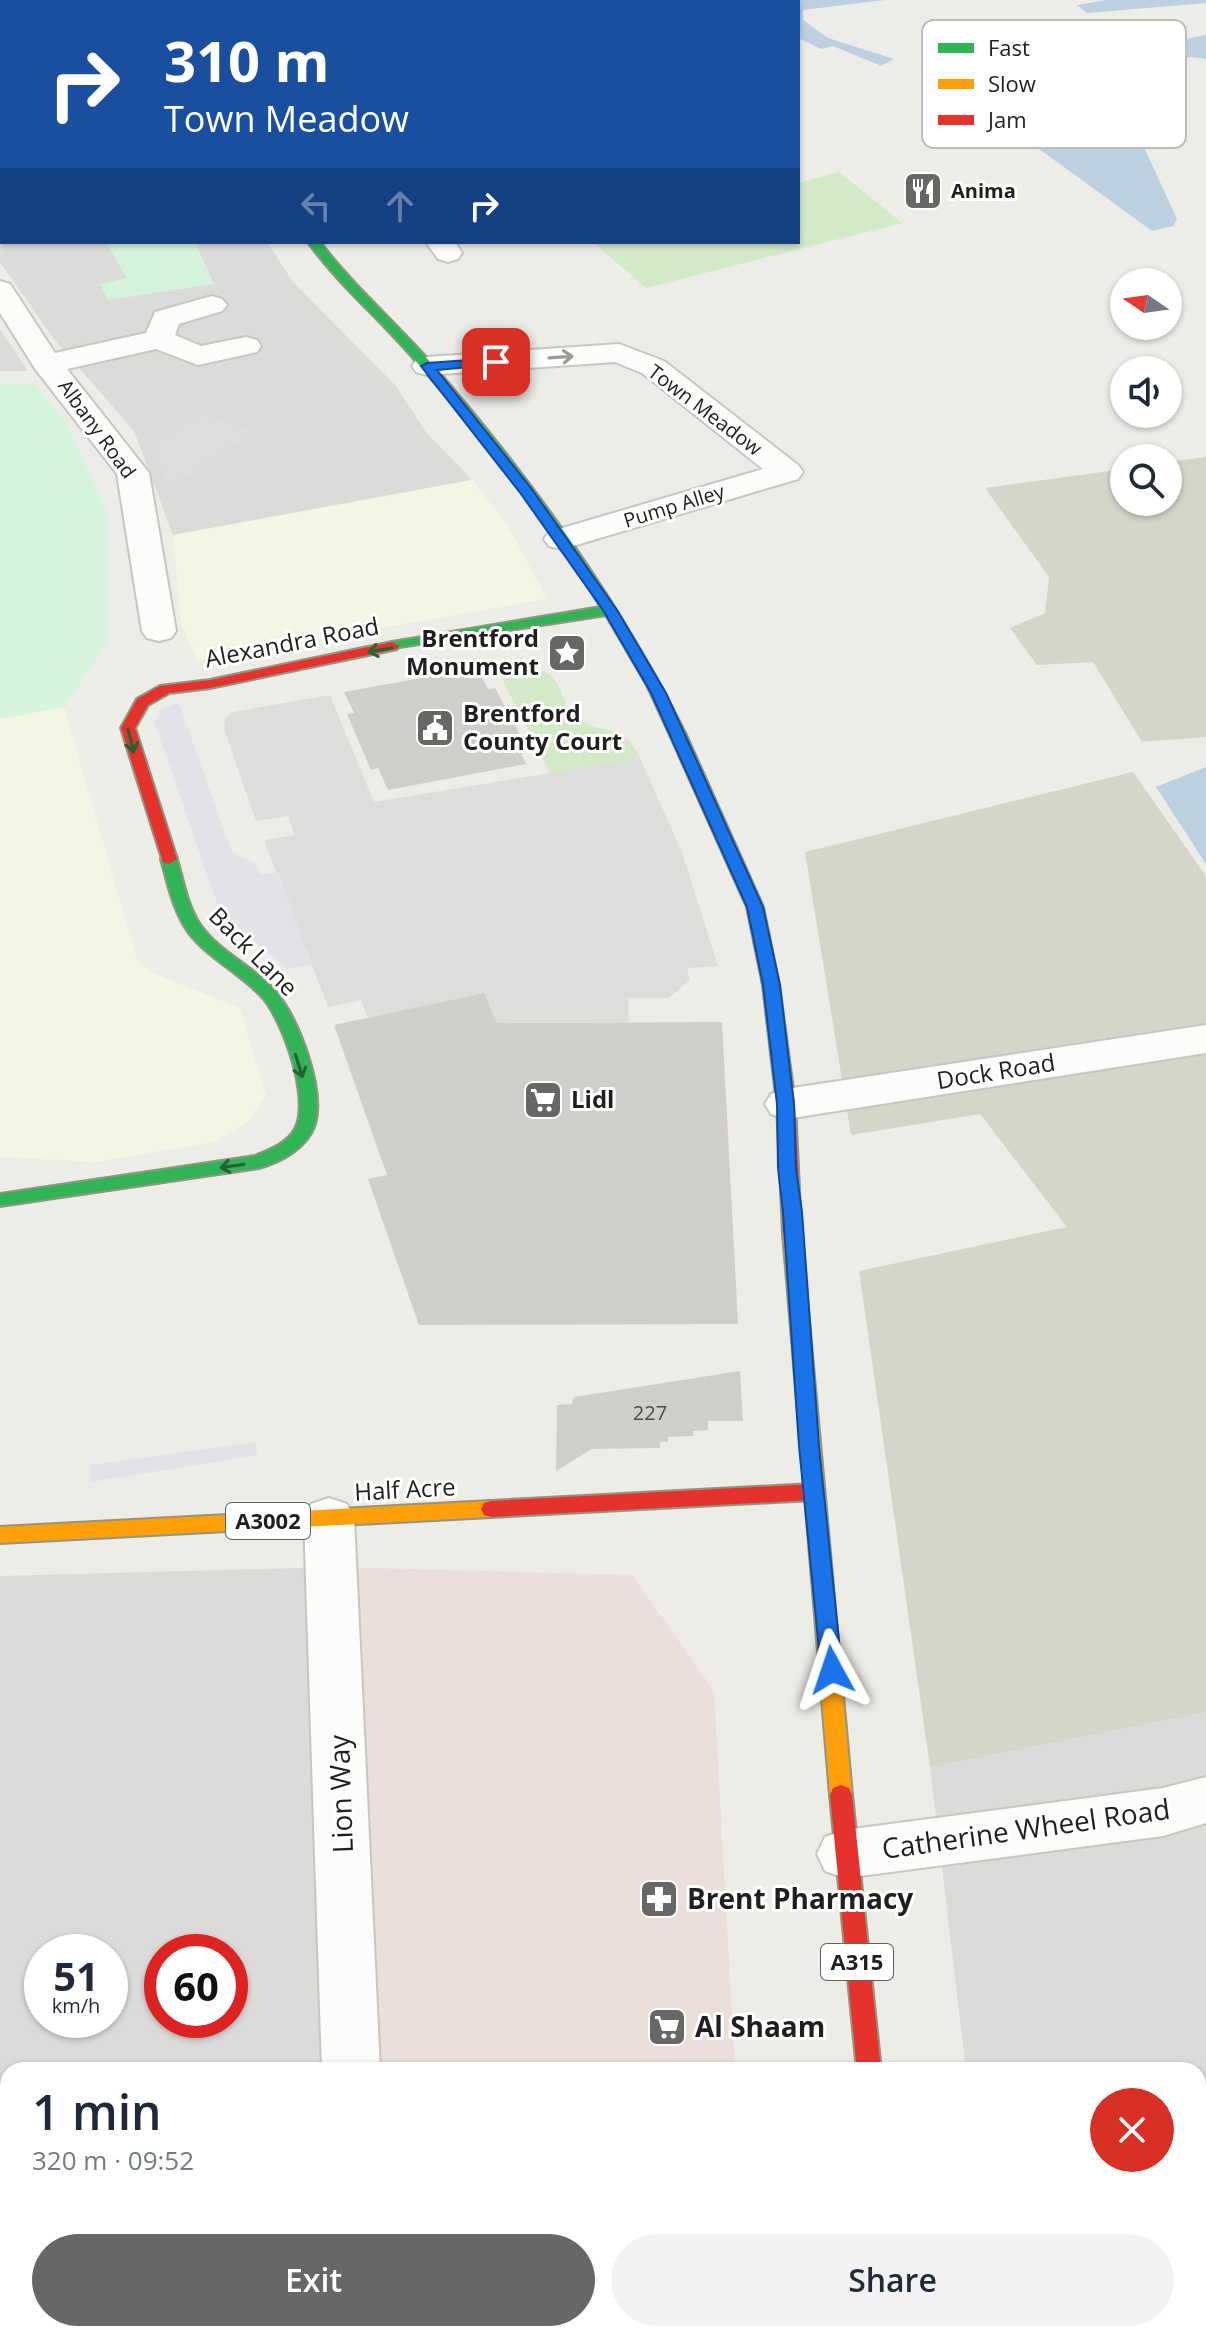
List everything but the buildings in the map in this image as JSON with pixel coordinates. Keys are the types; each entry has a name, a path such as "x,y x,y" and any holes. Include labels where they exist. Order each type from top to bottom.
{"main road":[{"name":"A315","path":"315,244 334,270 427,366 561,539 610,610 659,693 755,907 771,985 786,1104 787,1168 793,1212 813,1492 829,1639 845,1854 868,2062"},
{"name":"Alexandra Road","path":"173,687 217,682 289,666 610,610"},
{"name":"Back Lane","path":"0,1200 259,1162 283,1152 301,1135 308,1122 309,1110 284,1017 275,1000 217,955 189,922 134,751 128,728 131,716 153,694 173,687"},
{"name":"Half Acre","path":"0,1535 813,1492"}],"street":[{"name":"Albany Road","path":"0,290 47,364 133,473 159,631"},
{"path":"159,339 166,318 212,305"},
{"path":"47,364 159,339 198,356 246,346"},
{"name":"Town Meadow","path":"427,366 619,353 653,367 787,472"},
{"name":"Pump Alley","path":"561,539 787,472"},
{"name":"Dock Road","path":"786,1104 1206,1039"},
{"name":"Lion Way","path":"329,1518 351,2062"},
{"name":"Catherine Wheel Road","path":"845,1854 1163,1812 1206,1800"}],"shaded area":[{"path":"0,244 268,244 293,282 395,385 426,432 472,480 173,535 134,431 54,339 0,262"},
{"path":"107,244 196,244 214,284 108,300 100,284 127,278"},
{"path":"0,329 28,371 0,371"},
{"path":"0,384 35,384 65,421 107,512 108,642 64,707 0,719"},
{"path":"202,413 255,432 187,477 167,482 151,445"},
{"path":"1206,457 1206,737 1142,742 1093,662 1037,665 1010,628 1045,613 1049,577 985,488 1110,471 1110,516 1182,516 1182,460"},
{"path":"472,480 507,524 547,599 198,660 181,624 173,535"},
{"path":"330,695 374,802 640,758 683,855 718,966 687,968 690,980 669,998 628,998 629,1022 497,1023 484,993 368,1018 361,1000 328,1007 264,840 295,835 288,816 256,821 224,729 225,719 232,712"},
{"path":"179,703 231,850 243,859 256,863 260,875 279,872 311,965 287,969 228,919 218,906 154,721 163,708"},
{"path":"64,707 137,959 150,972 240,1008 266,1096 248,1122 214,1142 96,1162 0,1157 0,719"},
{"path":"1133,772 1206,876 1206,1712 930,1767 859,1271 1067,1227 980,1114 851,1135 805,852"},
{"path":"256,1442 257,1455 91,1482 90,1465"},
{"path":"333,1567 351,2062 0,2062 0,1576"},
{"path":"333,1567 632,1575 714,1691 735,2062 351,2062"},
{"path":"1206,1712 1206,2062 965,2062 930,1767"}],"green space":[{"path":"839,172 902,223 646,288 595,244 800,244 800,182"},
{"path":"515,664 547,673 555,680 572,712 591,725 621,734 640,758 550,773 495,665"}],"water":[{"path":"800,0 885,0 803,10 803,20 828,38 894,59 881,66 833,46 821,49 800,39"},
{"path":"1107,0 1206,0 1206,3 1087,13 1077,5"},
{"path":"1206,35 1206,59 1186,58 1186,39"},
{"path":"1038,148 1144,148 1177,219 1173,226 1152,231"},
{"path":"1206,767 1206,864 1156,787"}],"traffic: fast":[{"path":"316,244 429,368 533,498 627,637 678,735"},
{"path":"392,646 610,610"},
{"path":"0,1200 259,1162 287,1148 303,1132 308,1112 305,1078 294,1040 279,1008 262,988 194,928 182,903 169,859"}],"traffic: slow":[{"path":"792,1233 841,1795"},
{"path":"0,1535 491,1509"}],"traffic: jam":[{"path":"169,859 128,728 142,702 165,689 210,684 392,646"},
{"path":"678,735 755,907 771,985 786,1104 792,1233"},
{"path":"491,1509 813,1492"},
{"path":"841,1795 868,2062"}],"place":[{"name":"Anima","path":"923,191"},
{"name":"Brentford Monument","path":"567,653"},
{"name":"Brentford County Court","path":"435,728"},
{"name":"Lidl","path":"543,1100"},
{"name":"Brent Pharmacy","path":"659,1899"},
{"name":"Al Shaam","path":"667,2027"}],"route":[{"path":"496,362 427,366 526,491 610,610 659,693 755,907 771,985 786,1104 787,1168 793,1212 809,1446 832,1670"}]}
